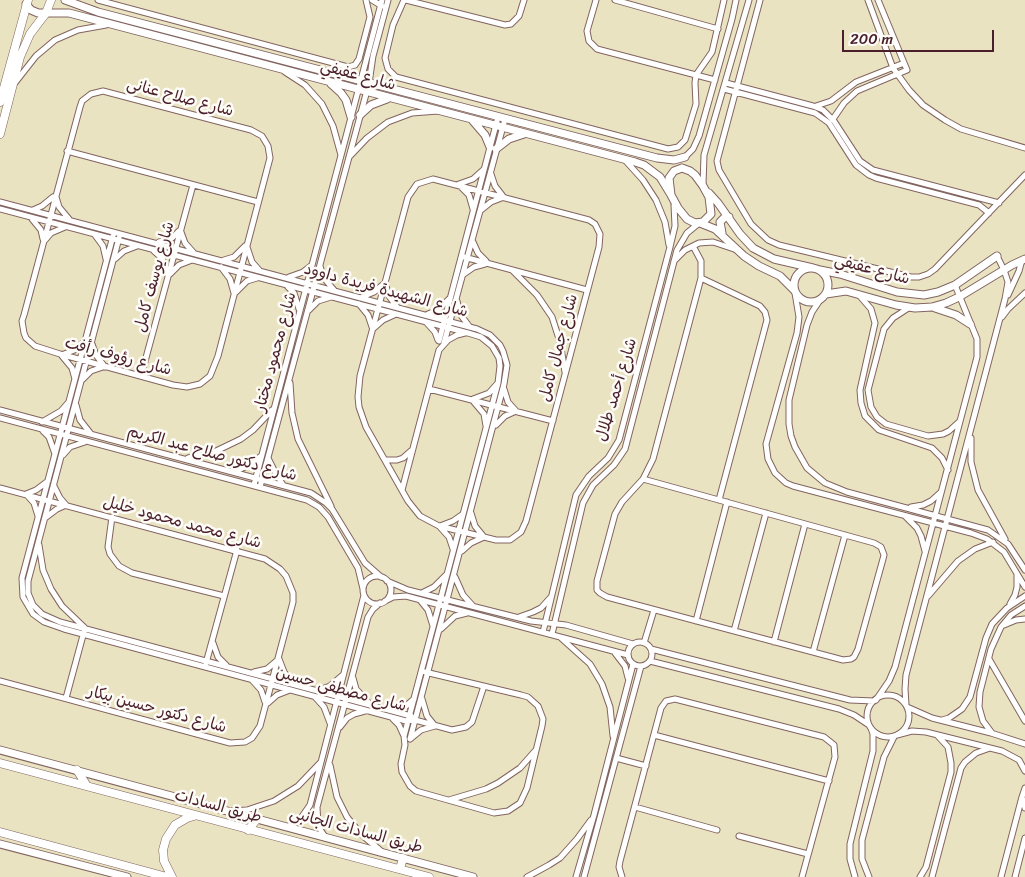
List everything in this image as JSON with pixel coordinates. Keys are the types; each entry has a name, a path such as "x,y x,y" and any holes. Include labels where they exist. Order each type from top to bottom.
{"main road":[{"path":"0,102 9,85 26,41 46,13 51,0"},
{"path":"0,134 27,2"},
{"name":"طريق السادات","path":"0,763 429,877"},
{"path":"77,770 87,786"},
{"path":"172,877 164,861 163,850 166,839 176,825 194,816"},
{"path":"248,830 257,819"},
{"path":"0,832 167,877"},
{"path":"400,869 403,858"}],"street":[{"path":"98,0 348,67 355,65 359,59 370,17 366,0"},
{"path":"372,0 387,3"},
{"path":"524,0 516,21 505,25 405,0 393,26 385,58 388,69 396,77 663,148 673,149 685,140 696,104 696,75 712,52 724,0"},
{"path":"596,0 587,31 589,41 593,46 602,51 715,80"},
{"path":"615,0 718,29"},
{"path":"672,199 669,178 693,149 699,136 736,0"},
{"path":"699,223 706,220 711,214 705,188 704,155 741,33 749,0"},
{"path":"760,0 738,86 718,152 718,166 751,224 773,243 911,277 920,277 936,269 1025,175"},
{"path":"868,0 893,68 909,90 923,104 945,120 969,132 1025,148"},
{"path":"833,119 848,98 862,88 907,70 878,0"},
{"name":"شارع عفيفي","path":"68,1 93,10 204,40 657,158 670,160 685,157"},
{"path":"68,1 66,10 69,14"},
{"name":"شارع عفيفي","path":"27,2 35,12 69,14 110,24 644,165 653,170 666,185 672,199 687,219 699,223"},
{"name":"شارع محمود مختار","path":"254,485 341,156 359,80 368,55 381,3"},
{"name":"شارع محمود مختار","path":"260,487 369,83 373,56 387,3"},
{"path":"0,76 9,85 36,56 55,40 78,30 110,24"},
{"path":"729,31 741,33"},
{"path":"202,48 204,40"},
{"path":"815,106 835,98 856,82 904,63"},
{"path":"283,70 305,85 322,104 333,126 341,156"},
{"path":"328,82 346,100 351,117"},
{"path":"726,83 815,106 823,110 833,119 860,161 878,172 999,203"},
{"path":"724,89 819,115 829,123 856,165 864,172 876,178 976,204 985,208 989,213"},
{"name":"شارع صلاح عنانى","path":"48,222 80,107 86,97 103,91 126,96 251,130 262,136 268,146 270,158 242,266"},
{"path":"835,98 837,104 842,106"},
{"path":"360,114 378,101 393,99"},
{"path":"348,160 367,138 388,122 412,113 440,111"},
{"path":"441,342 426,318 454,298 463,276 465,257 480,211 484,169 493,148 501,118"},
{"path":"471,120 481,129 493,148 491,171 494,186 504,197 491,202 480,211"},
{"path":"493,148 525,133"},
{"path":"67,152 258,202"},
{"path":"623,159 643,180 656,200 665,222 670,248"},
{"name":"شارع عفيفي","path":"670,160 678,169 690,171 718,203 746,242 759,252 774,258 840,274 897,292 910,295 924,295 955,286 997,256"},
{"path":"474,210 469,195 458,184 473,179 484,169"},
{"path":"402,490 465,257 474,210 491,171"},
{"path":"876,178 878,172"},
{"name":"شارع جمال كامل","path":"428,179 438,179 458,184 581,217 595,224 600,234 600,242 524,527 510,540 496,540 439,526 420,516 412,507 366,427 359,407 360,376 410,192 418,184 428,179"},
{"name":"شارع يوسف كامل","path":"141,376 193,185"},
{"path":"32,210 42,206 55,195 59,207 72,221"},
{"name":"شارع أحمد طلال","path":"543,632 576,495 584,482 608,458 617,445 675,226 675,209 672,199"},
{"path":"985,208 988,200"},
{"name":"شارع الشهيدة فريدة داوود","path":"0,202 398,307 426,318 468,330 487,341 496,352 500,366 499,407 428,673"},
{"name":"شارع الشهيدة فريدة داوود","path":"0,209 396,314 426,318"},
{"path":"29,217 38,225 43,242"},
{"path":"722,234 719,226 720,222 725,217 729,217"},
{"name":"شارع رؤوف رأفت","path":"48,222 24,315 22,327 26,338 35,346 60,354 173,385 187,387 200,384 206,381 213,371 242,266"},
{"path":"699,223 708,225 722,234 751,261 780,276 804,301 812,302 823,297"},
{"name":"شارع أحمد طلال","path":"555,635 555,624 583,502 594,484 620,457 625,449 674,261 682,239 699,223"},
{"path":"43,242 51,233 68,227"},
{"path":"154,242 172,238 181,229 185,243 195,253"},
{"path":"60,354 66,354 89,341 113,262 116,240 114,232"},
{"path":"93,233 103,246 106,262"},
{"path":"60,354 72,368 78,381 92,371 106,367 96,355 89,341 106,262 120,234"},
{"path":"670,248 677,234 682,234 682,239"},
{"path":"472,240 478,253 488,263"},
{"path":"674,261 685,250 693,246 713,242 737,250"},
{"path":"222,260 234,257 247,244"},
{"path":"247,244 247,250 252,262 261,271"},
{"path":"113,262 124,251 138,245"},
{"path":"643,479 878,544 883,550 883,559 858,650 854,657 843,660 603,596 597,590 596,586 614,514 643,479 653,459 701,278 700,261 693,246"},
{"path":"152,249 162,258 168,276"},
{"path":"997,256 1008,282 1006,300"},
{"path":"465,257 587,290"},
{"path":"168,276 179,265 193,260"},
{"name":"شارع عفيفي","path":"823,297 839,291 859,294 910,308 932,307 959,297 1023,260"},
{"path":"869,877 863,865 861,852 867,823 884,757 896,736 904,730 908,723 909,715 905,689 906,675 999,322 1023,260"},
{"path":"463,276 474,267 488,263"},
{"path":"287,278 298,275 312,264"},
{"path":"319,266 323,277 334,290"},
{"path":"220,267 230,279 234,295"},
{"path":"511,269 537,295 552,317 560,342 565,374"},
{"path":"1008,544 988,530 847,492 825,482 807,468 795,447 788,418 791,388 809,318 823,297 828,283 826,276 817,269 805,269 796,276 794,283 798,309 798,325 766,444 770,466 780,478 793,486 971,533 993,542 1004,552 1025,587"},
{"path":"234,295 242,285 259,277"},
{"path":"701,278 760,306 765,312 767,320 719,500"},
{"path":"361,298 374,292 384,283 389,296 398,307"},
{"path":"285,284 294,293 300,311"},
{"path":"856,877 851,867 849,851 873,751 873,734 868,712 874,700 890,681 895,667 977,357 976,340 955,286"},
{"path":"999,322 1008,309 1025,293"},
{"path":"859,294 871,309 875,323 860,390 861,403 866,416 879,430 932,448 942,458 948,470"},
{"path":"307,313 318,302 333,297"},
{"path":"441,342 468,330 454,298"},
{"path":"359,304 368,315 372,330 383,320 396,314"},
{"path":"932,307 948,311 970,324"},
{"path":"910,308 893,318 884,329 868,390 871,407 877,417 886,424 928,436 950,431 961,421"},
{"name":"شارع مصطفى حسين","path":"89,341 63,435 53,485 38,518 22,578 25,603 33,614 44,622 83,634 391,717 409,718"},
{"path":"638,370 645,372"},
{"path":"290,378 295,430 301,447 332,509"},
{"path":"470,400 489,393 501,384 516,411"},
{"name":"شارع الشهيدة فريدة داوود","path":"433,630 492,405 501,384"},
{"path":"429,389 553,421"},
{"path":"470,400 484,414 486,428"},
{"path":"42,422 72,402 80,420 92,435"},
{"path":"0,406 8,412"},
{"path":"185,459 228,446 253,430 274,408"},
{"name":"شارع دكتور صلاح عبد الكريم","path":"0,410 311,493 326,502 332,509 365,563 381,577"},
{"path":"493,430 500,420 516,411"},
{"name":"شارع دكتور صلاح عبد الكريم","path":"0,420 7,420 307,500 319,507 328,518 361,574 364,592 310,805 299,820 287,827"},
{"path":"40,429 49,438 58,456 70,447 83,442 90,442"},
{"path":"971,429 971,462 974,481 982,500 1024,569"},
{"path":"385,460 403,458 413,449"},
{"name":"شارع مصطفى حسين","path":"58,456 48,480 45,518 28,581 30,600 37,610 48,618 392,710 415,720"},
{"path":"234,472 262,456"},
{"path":"268,458 283,485"},
{"path":"26,494 40,488 48,480"},
{"path":"45,518 52,511 66,505 57,494 53,485"},
{"path":"0,488 46,500"},
{"path":"907,507 923,505 937,496 942,489"},
{"path":"26,494 36,508 38,518"},
{"name":"شارع محمد محمود خليل","path":"46,500 237,550 273,563 280,569 290,584 293,593 292,611 272,685"},
{"path":"696,621 727,502"},
{"path":"454,551 449,537 439,526 453,522 464,512"},
{"path":"460,552 471,543 484,537 475,526 471,513"},
{"path":"734,631 766,513"},
{"path":"904,516 917,528 926,553"},
{"path":"112,517 108,547 113,561 118,566 132,572 224,596"},
{"path":"774,642 805,524"},
{"path":"813,652 845,535"},
{"path":"38,542 43,570 50,589 62,606 85,628 66,698"},
{"path":"926,598 950,569 962,558 980,546 993,542"},
{"path":"205,667 237,550"},
{"path":"1007,608 1015,595 1017,587 1016,572"},
{"path":"422,593 440,583 448,573"},
{"path":"455,574 459,588 473,606"},
{"path":"383,602 369,601 364,592 369,579 381,577 402,588 516,617 545,624 572,626 633,644 644,642"},
{"path":"383,602 390,594 390,585 387,581"},
{"path":"516,617 541,608 552,594"},
{"path":"325,837 318,826 317,807 368,617 373,609 383,602 398,596 420,600 628,655"},
{"path":"942,720 956,714 966,704 970,697 989,630 1007,608 1025,596"},
{"path":"420,600 428,610 433,630 422,671 415,720 407,738 401,764 405,780 416,791 494,813 501,813 514,808 524,796 537,749 543,719 538,706 528,697 422,671"},
{"path":"992,733 983,721 979,706 980,692 988,658 993,641 1001,627 1011,615 1025,606"},
{"path":"644,642 654,610"},
{"path":"439,631 455,616 469,613"},
{"path":"1001,627 1016,620 1025,619"},
{"path":"555,635 586,660 602,684 610,707 613,741"},
{"path":"212,640 218,657 226,666"},
{"path":"644,642 651,649 842,698 874,700 884,696 892,696 900,699 907,706 925,716 992,733 1025,744"},
{"path":"576,877 629,681 633,664 628,655 629,649 633,644"},
{"path":"650,661 651,649"},
{"path":"610,650 617,654 625,666 629,681"},
{"path":"988,658 1025,721"},
{"path":"252,673 267,669 279,659 284,672 292,683"},
{"path":"633,664 641,666 650,661 838,709 854,715 881,736 896,736 906,732 919,731 990,748 1014,756 1025,771"},
{"path":"584,877 641,666"},
{"path":"318,690 330,686 345,673"},
{"path":"407,738 409,718 428,673"},
{"path":"352,675 360,695 370,704"},
{"path":"251,679 262,690 266,705 277,695 291,690"},
{"name":"شارع دكتور حسين بيكار","path":"0,680 238,744 252,738 257,732 272,685"},
{"path":"415,720 452,730 466,727 472,722 484,686"},
{"path":"315,696 328,714 330,728"},
{"path":"392,710 406,706 418,697"},
{"path":"418,697 435,726"},
{"path":"838,709 845,705 845,701 842,698"},
{"path":"622,877 619,867 620,861 663,705 670,699 824,737 834,745 836,753 802,877"},
{"path":"338,730 347,718 368,710"},
{"path":"391,717 399,725 407,738"},
{"path":"407,738 421,730 435,726"},
{"path":"654,735 829,781"},
{"path":"920,877 926,867 952,764 948,747 937,735"},
{"path":"932,877 961,768 970,757 990,748"},
{"path":"448,800 473,794 498,783 520,768 537,749"},
{"name":"طريق السادات الجانبى","path":"0,750 473,877"},
{"path":"616,758 646,766"},
{"path":"228,811 247,810 274,801 298,786 322,761"},
{"path":"330,762 337,796 347,818 362,835 384,853"},
{"path":"605,774 612,776"},
{"path":"1001,877 1024,788"},
{"path":"1022,798 1025,808"},
{"path":"310,805 314,808 317,807"},
{"path":"635,807 717,830"},
{"path":"527,877 549,866 569,849 594,815"},
{"path":"855,820 867,823"},
{"path":"739,836 808,854"},
{"path":"1014,877 1025,838"},
{"path":"0,844 127,877"}]}
